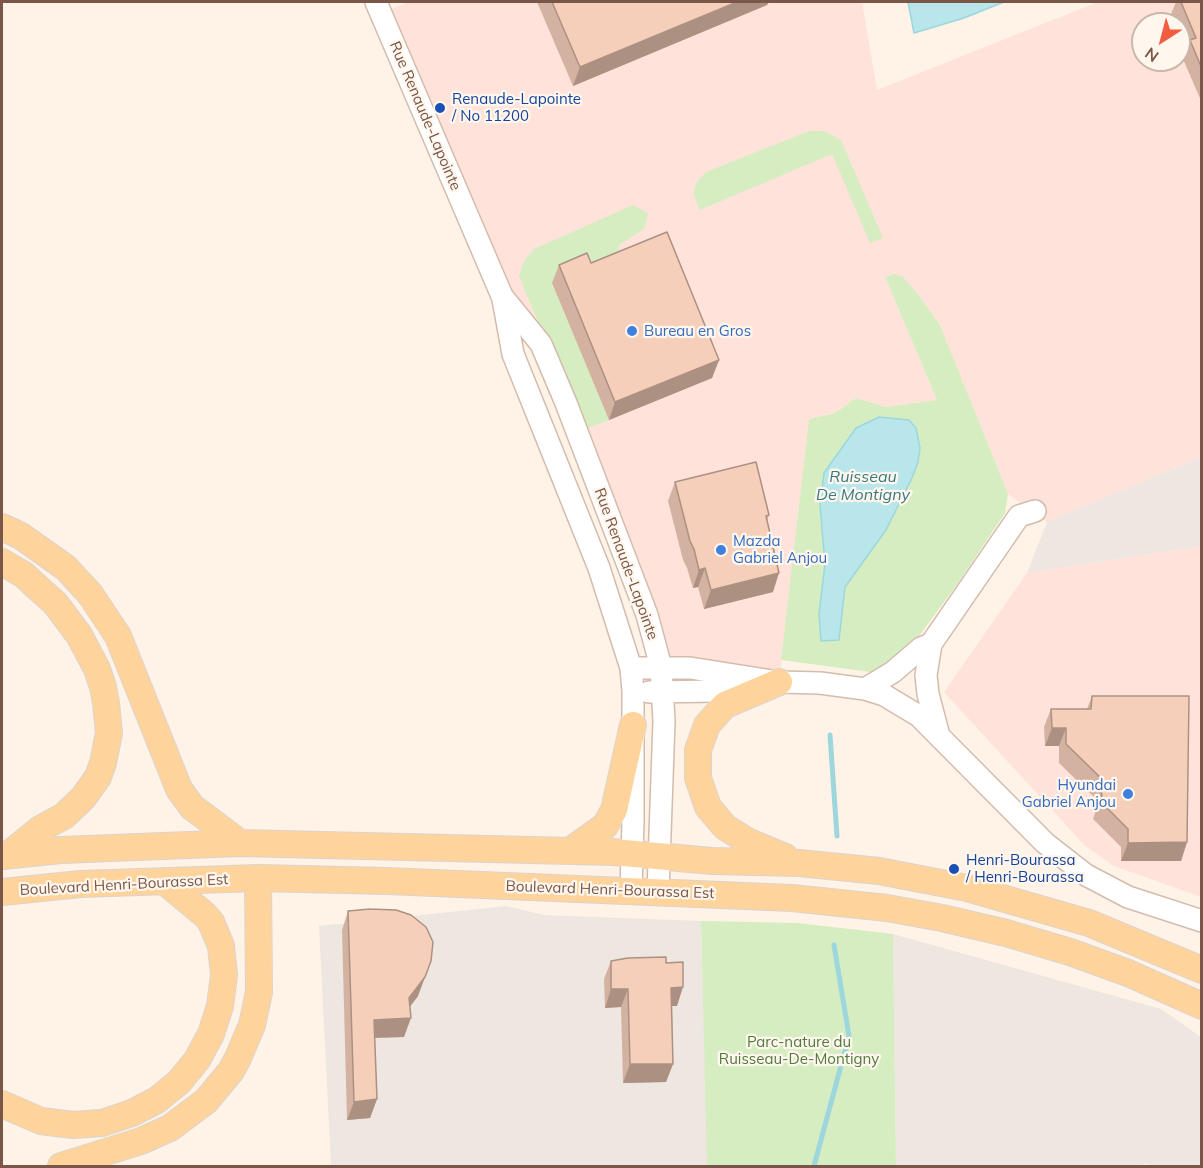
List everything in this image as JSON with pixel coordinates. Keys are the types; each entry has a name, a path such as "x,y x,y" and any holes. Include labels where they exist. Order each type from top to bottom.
{"main road":[{"path":"2,527 21,536 52,558 90,594 118,636 179,789 192,807 240,843"},
{"path":"2,562 24,575 47,596 79,635 97,669 103,687 109,733 98,777 83,798 64,816 40,829 4,856"},
{"path":"779,682 725,705 707,725 698,750 698,778 708,807 725,827 749,842 799,863"},
{"path":"570,850 605,826 614,810 633,725"},
{"path":"4,856 61,850 240,843 570,850 659,855 712,861 799,863 879,871 967,888 1089,923 1202,970"},
{"path":"61,1167 141,1141 170,1128 206,1101 231,1071 252,1025 259,992 258,878"},
{"name":"Boulevard Henri-Bourassa Est","path":"2,892 72,885 258,878 387,880 792,898 887,908 1006,933 1070,952 1128,973 1202,1006"},
{"path":"2,1104 40,1121 73,1125 102,1123 132,1113 157,1100 178,1082 197,1060 211,1034 220,1006 224,975 221,946 217,934 205,915 164,881"}],"street":[{"name":"Rue Renaude-Lapointe","path":"376,2 502,296 513,354 599,568 631,668 633,692 631,890"},
{"name":"Rue Renaude-Lapointe","path":"502,296 541,344 647,615 661,667 664,721 658,891"},
{"path":"938,732 928,694 927,675 931,644 1019,516 1035,511"},
{"path":"865,689 893,672 921,648 931,644"},
{"path":"631,668 708,670 779,682 820,683 865,689 885,695 919,716 938,732 1045,843 1086,875 1128,897 1202,921"},
{"path":"633,692 717,691 779,682"}],"shaded area":[{"path":"409,2 862,2 877,90 1098,2 1201,2 1201,457 1047,522 1008,494 940,325 920,297 893,274 885,277 937,400 886,407 856,398 835,413 809,419 779,682 661,667 566,403 502,296 381,13"},
{"path":"1201,457 1201,546 1027,573 1047,522"},
{"path":"1201,546 1201,897 1114,866 1085,846 944,692 1027,573"},
{"path":"506,906 544,915 701,921 708,1166 331,1166 319,926"},
{"path":"893,934 1161,1009 1201,1037 1201,1166 1152,1166 1147,1164 1132,1166 896,1166"}],"green space":[{"path":"809,131 824,131 841,140 883,238 870,243 832,154 700,210 693,193 697,182 706,172"},
{"path":"633,205 648,213 644,229 619,245 620,256 552,283 609,420 583,430 519,276 524,261 534,249"},
{"path":"893,274 902,276 940,325 1008,494 1005,513 958,583 902,659 878,673 781,660 809,419 835,413 856,398 886,407 937,400 885,277"},
{"name":"Parc-nature du Ruisseau-De-Montigny","path":"701,921 798,923 893,934 896,1166 707,1166"}],"water":[{"path":"908,2 1004,2 964,18 914,33"},
{"name":"Ruisseau De Montigny","path":"879,417 909,420 916,428 920,448 918,462 886,530 845,587 839,640 821,641 819,614 825,564 820,505 824,473 856,428"}],"building":[{"path":"552,2 737,2 580,67"},
{"path":"1181,2 1202,2 1202,69 1191,42 1191,40 1196,38 1191,26 1191,12 1185,12"},
{"name":"Bureau en Gros","path":"667,232 719,360 615,402 559,265 587,253 591,263"},
{"path":"756,462 769,515 766,516 779,573 711,590 705,568 699,570 675,482"},
{"path":"1092,696 1189,696 1187,842 1128,843 1128,829 1100,801 1103,780 1066,744 1066,728 1052,728 1051,709 1091,709"},
{"path":"396,910 411,915 426,927 433,942 431,961 425,977 409,998 411,1018 374,1020 377,1099 354,1102 348,911"},
{"path":"666,957 666,963 683,962 683,987 671,988 673,1064 630,1064 628,989 611,989 611,961"}],"waterway":[{"name":"Ruisseau De Montigny","path":"830,735 837,836"},
{"name":"Ruisseau De Montigny","path":"814,1166 849,1036 834,945"}],"place":[{"name":"Renaude-Lapointe / No 11200","path":"440,108"},
{"name":"Bureau en Gros","path":"632,331"},
{"name":"Mazda Gabriel Anjou","path":"721,550"},
{"name":"Hyundai Gabriel Anjou","path":"1128,794"},
{"name":"Henri-Bourassa / Henri-Bourassa","path":"954,869"}]}
